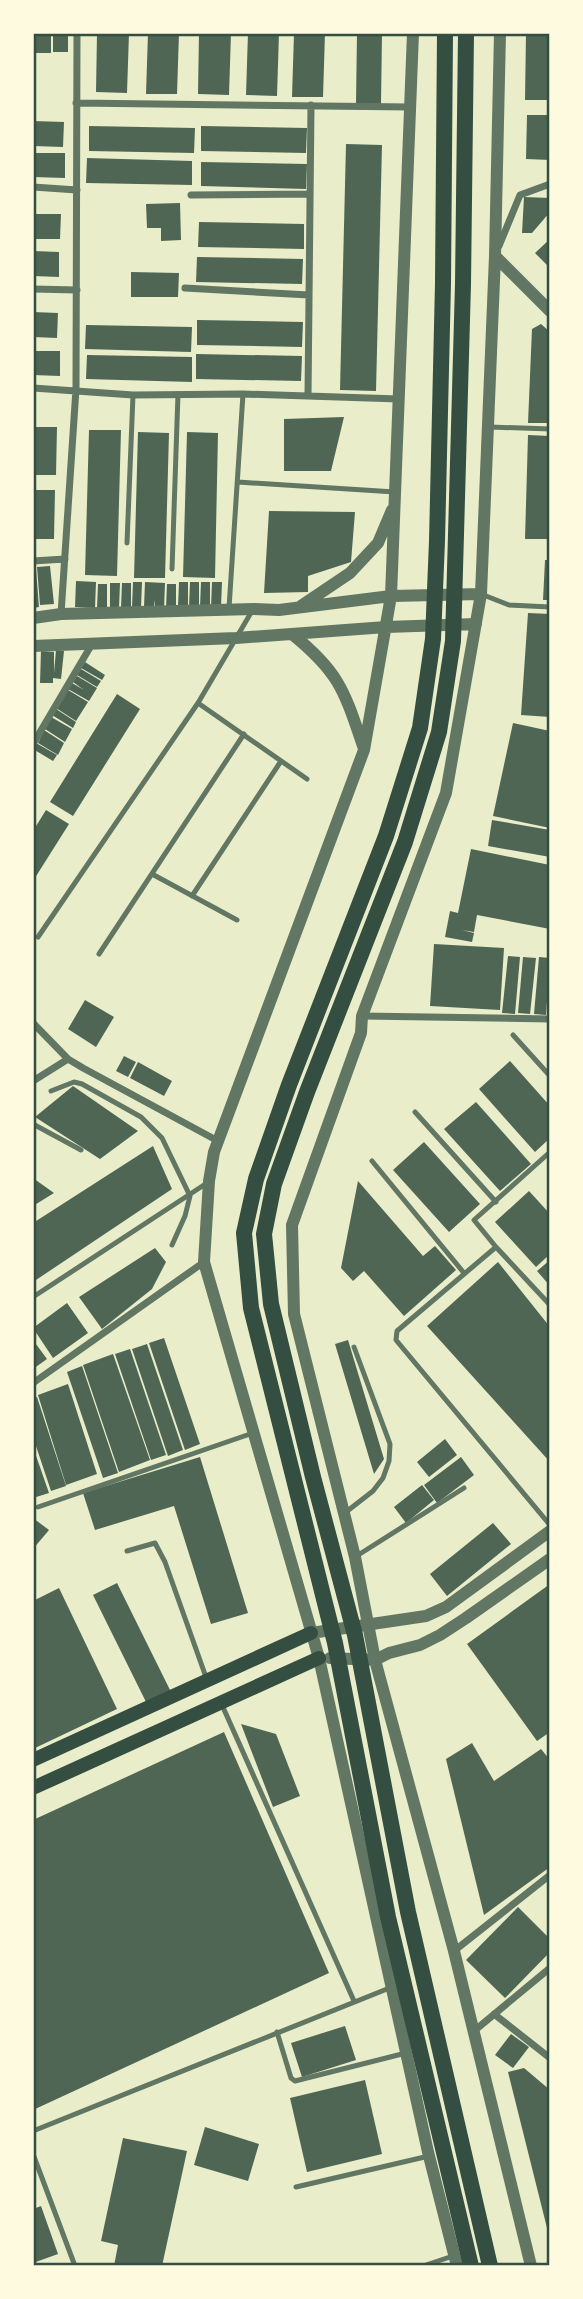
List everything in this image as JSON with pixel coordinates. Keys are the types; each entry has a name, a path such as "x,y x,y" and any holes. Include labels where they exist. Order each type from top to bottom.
{"highway":[{"path":"445,33 437,541 433,639 419,728 386,836 289,1085 256,1179 244,1233 251,1308 335,1643 388,1917 471,2266"},
{"path":"466,33 463,284 453,641 439,732 405,842 274,1184 264,1234 271,1304 355,1635 408,1912 490,2266"}],"main road":[{"path":"33,1760 312,1633"},
{"path":"33,1788 319,1658"}],"street":[{"path":"61,614 76,389 77,33"},
{"path":"412,33 400,399 391,596 386,627 364,750 218,1141 209,1181 204,1262 319,1658 429,2156 456,2261"},
{"path":"500,33 495,256 481,594 476,624 446,793 362,1016 361,1033 292,1225 294,1314 355,1558 375,1660 454,1951 531,2266"},
{"path":"76,103 410,107"},
{"path":"308,396 311,105"},
{"path":"495,256 520,195 550,184"},
{"path":"33,187 77,190"},
{"path":"191,195 310,194"},
{"path":"495,256 548,306"},
{"path":"185,288 309,295"},
{"path":"33,289 77,290"},
{"path":"33,388 133,395 243,394 400,399"},
{"path":"298,608 350,573 378,543 395,498"},
{"path":"33,561 65,559"},
{"path":"33,618 61,614 279,610 391,596 481,594"},
{"path":"33,646 476,624"},
{"path":"292,634 328,667 340,684 364,750"},
{"path":"33,744 93,643"},
{"path":"362,1016 550,1019"},
{"path":"33,1023 68,1059 218,1141"},
{"path":"33,1081 68,1059"},
{"path":"33,1383 204,1262"},
{"path":"312,1633 426,1616 446,1607 550,1531"},
{"path":"319,1658 375,1660 440,1635 550,1559"},
{"path":"454,1951 550,1875"},
{"path":"474,2031 550,1968"},
{"path":"494,2014 550,2058"}],"lane":[{"path":"172,569 178,394"},
{"path":"229,610 243,394"},
{"path":"127,542 133,395"},
{"path":"486,427 550,429"},
{"path":"238,482 395,498"},
{"path":"481,594 509,605 550,607"},
{"path":"38,937 198,703 254,609"},
{"path":"198,703 307,779"},
{"path":"99,954 244,734"},
{"path":"192,895 281,761"},
{"path":"152,874 237,920"},
{"path":"513,1035 550,1076"},
{"path":"51,1091 75,1082 82,1083 141,1117 162,1138 190,1196 185,1216 172,1245"},
{"path":"415,1112 496,1202"},
{"path":"33,1124 81,1150"},
{"path":"550,1152 474,1220 550,1306"},
{"path":"372,1161 464,1273"},
{"path":"33,1297 209,1181"},
{"path":"496,1247 397,1331 396,1340 550,1525"},
{"path":"344,1514 373,1491 383,1478 389,1461 390,1444 355,1347"},
{"path":"38,1507 253,1433"},
{"path":"355,1558 464,1488"},
{"path":"127,1551 155,1543 165,1562 207,1681"},
{"path":"221,1702 354,2001"},
{"path":"33,2131 392,1987"},
{"path":"277,2032 291,2078 295,2081 406,2053"},
{"path":"33,2154 75,2266"},
{"path":"296,2187 429,2156"},
{"path":"423,2266 456,2261"}],"building":[{"path":"36,33 51,33 51,53 35,53"},
{"path":"53,33 68,33 68,52 53,52"},
{"path":"97,33 129,33 127,93 96,92"},
{"path":"148,33 179,33 177,94 146,94"},
{"path":"199,33 231,33 229,95 198,94"},
{"path":"248,33 279,33 277,96 246,95"},
{"path":"294,33 325,33 323,97 292,97"},
{"path":"357,33 382,33 381,104 356,103"},
{"path":"526,33 550,33 550,100 525,100"},
{"path":"527,115 550,115 550,160 526,159"},
{"path":"33,121 64,122 63,147 33,146"},
{"path":"89,126 195,128 194,153 89,151"},
{"path":"201,126 307,128 306,153 201,151"},
{"path":"346,144 382,145 376,391 340,390"},
{"path":"33,153 65,153 65,178 33,177"},
{"path":"87,158 192,161 192,185 86,183"},
{"path":"201,162 307,164 306,189 201,186"},
{"path":"524,197 550,198 550,212 532,233 522,233"},
{"path":"180,203 181,240 161,241 161,228 147,228 146,204"},
{"path":"33,214 61,214 60,239 33,239"},
{"path":"199,222 304,224 304,249 198,247"},
{"path":"550,239 550,268 535,253"},
{"path":"33,251 59,252 59,277 33,276"},
{"path":"197,257 303,259 302,284 196,282"},
{"path":"131,272 179,273 178,297 131,297"},
{"path":"33,312 58,313 57,338 33,337"},
{"path":"197,320 303,322 302,347 197,345"},
{"path":"541,324 550,332 550,423 528,423 532,329"},
{"path":"86,325 192,327 191,352 85,349"},
{"path":"33,351 60,351 60,376 33,375"},
{"path":"196,354 302,356 301,381 196,379"},
{"path":"87,355 192,357 192,382 86,379"},
{"path":"344,417 331,471 284,471 284,419"},
{"path":"33,427 57,427 56,475 33,475"},
{"path":"89,430 121,430 117,576 85,575"},
{"path":"138,432 169,433 165,578 134,578"},
{"path":"187,432 218,433 215,578 183,577"},
{"path":"528,435 550,436 550,539 525,539"},
{"path":"33,490 55,490 54,539 33,539"},
{"path":"269,511 355,512 351,562 308,576 308,592 264,593"},
{"path":"545,560 550,560 550,600 543,600"},
{"path":"50,566 54,604 40,605 37,567"},
{"path":"33,569 36,569 39,607 33,608"},
{"path":"76,581 96,582 95,608 75,607"},
{"path":"133,582 142,582 141,608 132,607"},
{"path":"145,582 165,583 164,609 155,609 155,600 154,607 144,607"},
{"path":"179,582 188,582 188,608 178,607"},
{"path":"190,582 199,582 199,607 189,607"},
{"path":"201,582 210,582 210,607 200,607"},
{"path":"212,582 222,582 221,607 211,607"},
{"path":"110,583 120,583 119,608 110,608"},
{"path":"122,583 131,583 131,608 121,608"},
{"path":"98,584 107,584 107,609 97,609"},
{"path":"167,584 176,584 176,609 166,609"},
{"path":"528,613 550,614 550,717 521,715"},
{"path":"56,650 64,651 61,679 53,678 53,683 40,683 41,651 54,652 54,673"},
{"path":"85,662 105,675 102,680 81,668"},
{"path":"81,669 101,681 97,687 77,675"},
{"path":"77,676 97,688 89,701 68,689 72,683 84,690 73,682"},
{"path":"68,690 88,702 76,721 56,708"},
{"path":"117,694 140,709 73,816 50,802"},
{"path":"56,709 76,722 73,728 52,715"},
{"path":"51,717 72,729 65,742 45,729"},
{"path":"513,723 550,731 550,828 493,816"},
{"path":"44,730 64,743 58,755 38,743"},
{"path":"36,743 57,755 53,761 33,749"},
{"path":"46,810 69,824 33,881 33,831"},
{"path":"492,820 550,830 550,857 488,846"},
{"path":"471,849 550,865 550,929 477,915 474,932 462,930 474,933 472,942 445,937 450,911 458,913"},
{"path":"434,944 504,948 500,1010 430,1006"},
{"path":"508,956 520,957 515,1014 502,1013"},
{"path":"523,957 536,958 530,1014 518,1013"},
{"path":"539,957 550,958 546,1015 534,1014"},
{"path":"85,1000 114,1017 96,1047 68,1029"},
{"path":"124,1056 136,1062 128,1077 116,1071"},
{"path":"510,1061 550,1106 550,1138 535,1152 479,1089"},
{"path":"138,1062 172,1081 164,1096 130,1078"},
{"path":"73,1086 138,1131 100,1159 35,1117"},
{"path":"476,1102 531,1164 500,1191 444,1129"},
{"path":"424,1142 480,1204 449,1232 393,1170"},
{"path":"153,1146 172,1189 33,1282 33,1223"},
{"path":"33,1178 54,1193 33,1206"},
{"path":"358,1181 423,1256 435,1246 456,1270 404,1316 364,1271 353,1281 341,1268"},
{"path":"529,1191 550,1214 550,1254 536,1267 495,1222"},
{"path":"155,1248 166,1262 152,1289 102,1329 79,1297"},
{"path":"550,1260 550,1286 537,1271"},
{"path":"498,1262 550,1327 550,1462 427,1326"},
{"path":"67,1303 88,1333 53,1358 33,1328"},
{"path":"164,1338 200,1444 185,1450 149,1343"},
{"path":"33,1340 47,1359 33,1369"},
{"path":"348,1340 384,1459 374,1474 335,1344"},
{"path":"147,1344 183,1450 168,1456 132,1349"},
{"path":"130,1349 166,1455 151,1460 115,1354"},
{"path":"113,1354 150,1460 119,1472 83,1365"},
{"path":"82,1366 118,1473 103,1478 67,1372"},
{"path":"68,1384 97,1474 66,1485 38,1395"},
{"path":"37,1397 66,1486 51,1491 33,1437 33,1398"},
{"path":"445,1439 457,1455 429,1477 417,1462"},
{"path":"33,1447 49,1493 33,1498"},
{"path":"200,1457 248,1613 211,1624 174,1506 95,1530 83,1493"},
{"path":"461,1457 474,1475 437,1503 424,1485"},
{"path":"422,1485 434,1500 406,1523 394,1507"},
{"path":"33,1518 49,1530 33,1549"},
{"path":"493,1523 511,1544 447,1596 430,1574"},
{"path":"117,1583 171,1692 147,1704 93,1595"},
{"path":"550,1584 550,1732 537,1741 467,1644"},
{"path":"59,1588 117,1709 33,1749 33,1601"},
{"path":"241,1724 276,1734 300,1796 273,1807"},
{"path":"224,1732 329,1973 33,2110 33,1820"},
{"path":"472,1743 494,1781 541,1749 550,1760 550,1867 484,1915 446,1759"},
{"path":"518,1907 550,1939 550,1952 505,1998 466,1960"},
{"path":"345,2026 356,2060 302,2077 291,2043"},
{"path":"511,2034 529,2047 513,2068 495,2055"},
{"path":"524,2068 550,2090 550,2240 508,2072"},
{"path":"365,2080 382,2154 307,2172 290,2098"},
{"path":"205,2127 259,2144 248,2181 194,2165"},
{"path":"123,2138 187,2151 162,2266 114,2266 118,2245 101,2241"},
{"path":"41,2206 58,2254 33,2263 33,2209"}]}
